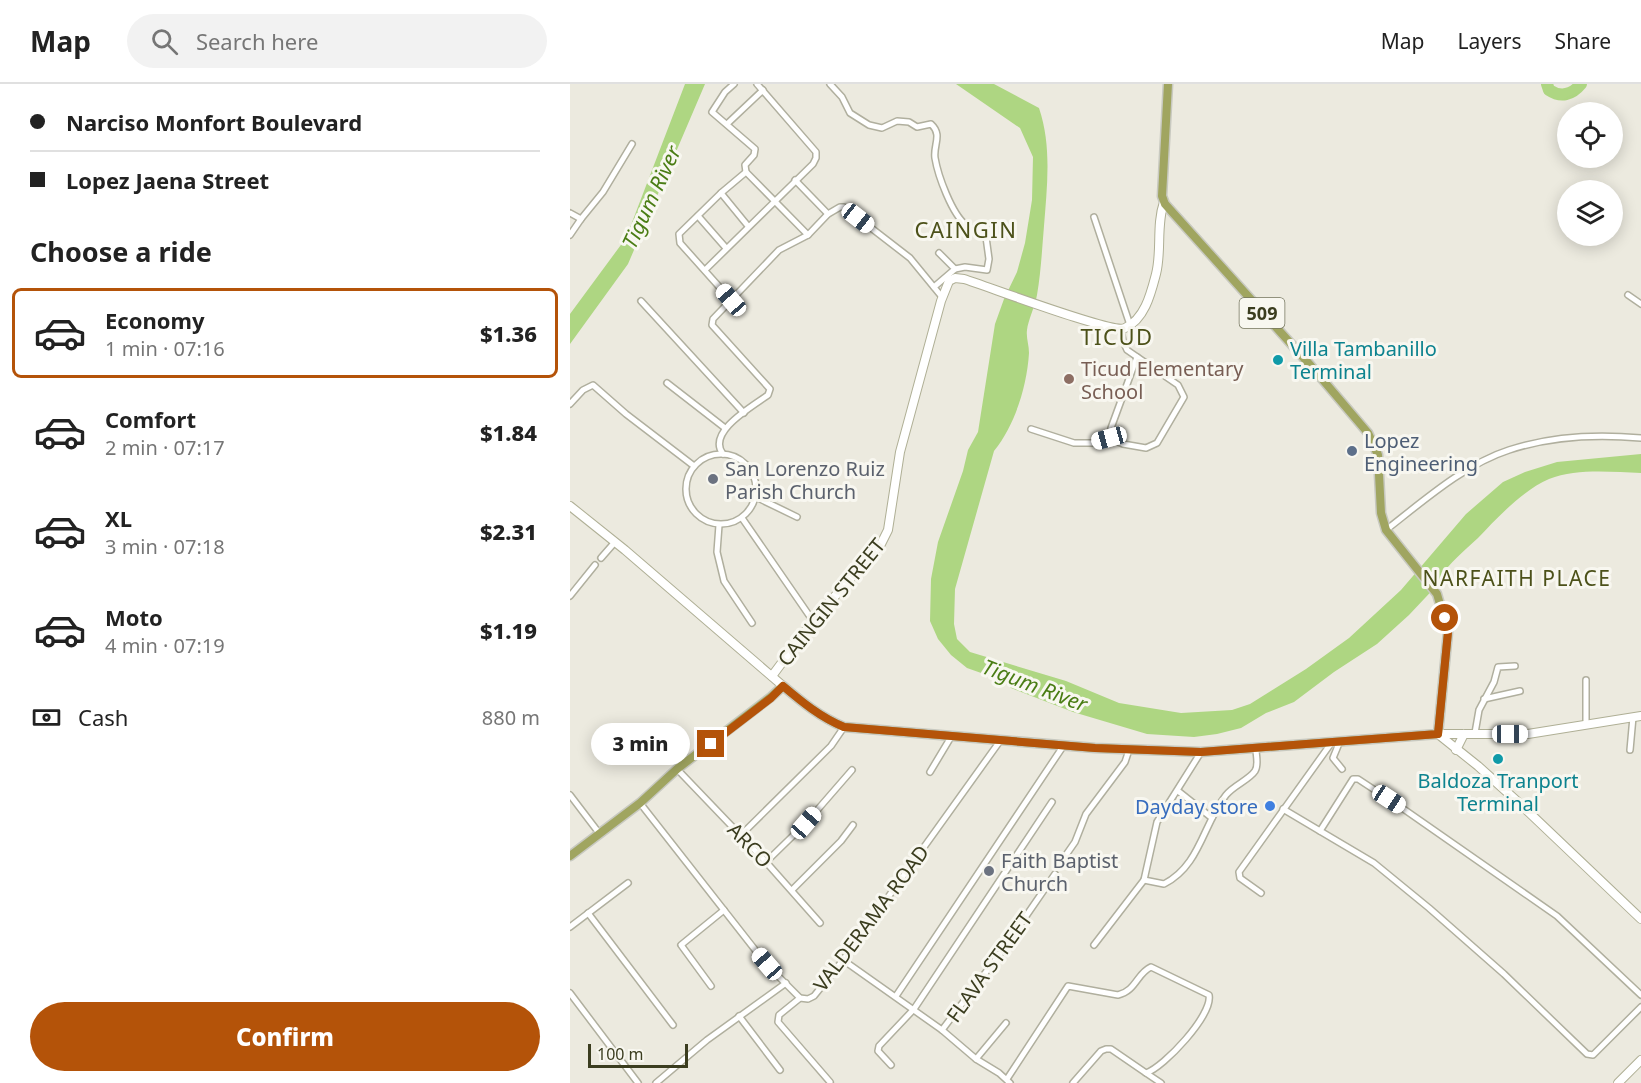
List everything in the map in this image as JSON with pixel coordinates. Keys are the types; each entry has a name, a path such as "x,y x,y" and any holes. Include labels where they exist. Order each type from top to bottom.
{"main road":[{"path":"942,297 949,281 955,278 992,287 1097,324 1121,330 1130,325 1140,315 1147,302 1157,272 1161,212 1164,202 1162,196 1168,84"},
{"name":"509","path":"1164,202 1169,211 1311,366 1368,433 1378,455 1381,513 1388,532 1437,594 1448,632 1438,734"},
{"name":"CAINGIN STREET","path":"772,676 813,621 881,544 888,530 900,452 942,297"},
{"path":"570,506 811,709 844,727 1000,741 1129,750 1201,752 1438,734 1528,734 1637,716"},
{"path":"571,853 640,803 677,769 771,698 783,686"},
{"path":"1438,734 1479,766 1641,919"},
{"path":"1456,750 1464,734"},
{"path":"1618,1083 1641,1060"}],"street":[{"path":"734,84 725,92 712,112 754,149 754,155 746,165 746,172 808,235"},
{"path":"705,270 813,164 816,158 816,152 757,84"},
{"path":"830,84 842,97 850,113 869,125 882,128 897,121 909,122 917,127 931,124 936,128 938,136 935,157 945,193 964,224 986,237 989,259 987,270 965,267 955,269 934,287"},
{"path":"727,124 763,90"},
{"path":"570,235 603,192 632,144"},
{"path":"731,300 678,239 679,234 746,172"},
{"path":"795,180 828,214"},
{"path":"721,193 748,226"},
{"path":"723,454 720,445 725,428 768,395 770,389 712,325 713,319 779,250 808,235 828,214 844,207 910,258 942,297"},
{"path":"570,213 581,219"},
{"path":"698,216 726,248"},
{"path":"1094,217 1130,325"},
{"path":"939,253 955,269"},
{"path":"1628,295 1641,304"},
{"path":"641,301 744,413"},
{"path":"1031,429 1074,443 1094,442 1109,438 1123,444 1146,448 1157,443 1184,397 1178,385 1127,350 1121,330"},
{"path":"1109,438 1137,357"},
{"path":"667,382 725,428"},
{"path":"570,404 583,390 593,385 626,414 694,466"},
{"path":"1388,532 1477,465 1509,450 1565,437 1641,438"},
{"path":"723,454 736,457 747,465 756,483 756,497 753,505 742,518 719,525 705,521 689,506 685,485 694,466 708,457 723,454"},
{"path":"756,497 797,517"},
{"path":"742,518 813,621"},
{"path":"719,525 717,552 724,581 752,623"},
{"path":"601,558 615,542"},
{"path":"570,596 596,565"},
{"path":"1475,734 1479,710 1494,682 1498,667 1515,666"},
{"path":"1586,680 1586,725"},
{"path":"1484,699 1520,691"},
{"path":"1630,750 1637,716"},
{"path":"741,835 831,746 844,727"},
{"path":"930,772 951,737"},
{"name":"VALDERAMA ROAD","path":"640,803 745,938 800,998 808,999 814,996 843,960 1000,741"},
{"path":"1336,742 1332,758 1342,769"},
{"path":"1261,893 1240,878 1239,872 1283,809 1336,742"},
{"path":"896,996 1064,745"},
{"path":"1144,880 1164,884 1182,871 1194,856 1212,818 1228,792 1254,772 1257,766 1256,748"},
{"path":"1059,865 1075,842 1086,814 1125,762 1129,750"},
{"path":"1094,945 1144,880 1157,822 1201,752"},
{"name":"ARCO","path":"677,769 741,835 820,923"},
{"path":"766,862 806,823 852,770"},
{"path":"1320,831 1353,779 1358,779 1557,916 1641,995"},
{"path":"1178,791 1212,818"},
{"path":"570,795 600,833"},
{"path":"891,1065 878,1049 914,1009 1052,802"},
{"path":"1283,809 1374,863 1504,974 1587,1054 1593,1055 1641,1007"},
{"path":"792,890 854,825"},
{"name":"FLAVA STREET","path":"942,1030 1002,951 1055,874"},
{"path":"570,927 628,883"},
{"path":"711,986 681,945 724,910"},
{"path":"588,913 673,1025"},
{"path":"843,960 914,1009 976,1059 1009,1081 1068,986 1118,995 1125,994 1135,985 1145,969 1151,967 1201,990 1209,995 1210,999 1209,1005 1188,1037 1155,1070 1146,1073"},
{"path":"656,1083 739,1016 786,984"},
{"path":"570,993 638,1083"},
{"path":"800,998 779,1015 778,1022 830,1082"},
{"path":"739,1016 780,1070"},
{"path":"976,1059 1006,1023"},
{"path":"1073,1083 1106,1049 1111,1049 1161,1083"}],"water":[{"name":"Tigum River","path":"685,84 705,84 628,264 570,344 570,314 626,238"},
{"name":"Tigum River","path":"956,84 994,84 1039,108 1046,137 1048,167 1040,278 1027,330 1029,353 1026,379 1014,417 994,451 955,589 954,624 957,639 970,652 1066,681 1119,703 1181,713 1232,710 1250,704 1306,669 1349,638 1401,590 1466,514 1503,482 1557,462 1641,454 1641,473 1571,473 1539,484 1493,522 1444,572 1440,578 1441,581 1409,615 1377,644 1294,702 1266,713 1241,728 1194,737 1147,734 1073,712 1011,688 1001,680 967,668 951,655 938,639 930,621 931,579 938,542 968,450 978,432 995,324 1017,272 1025,243 1032,200 1033,157 1020,128"}],"waterway":[{"path":"1547,84 1549,90 1562,95 1574,91 1581,84"}],"place":[{"name":"Villa Tambanillo Terminal","path":"1278,360"},
{"name":"Ticud Elementary School","path":"1069,379"},
{"name":"Lopez Engineering","path":"1352,451"},
{"name":"San Lorenzo Ruiz Parish Church","path":"713,479"},
{"name":"Baldoza Tranport Terminal","path":"1498,759"},
{"name":"Dayday store","path":"1270,806"},
{"name":"Faith Baptist Church","path":"989,871"}],"district":[{"name":"CAINGIN","path":"966,229"},
{"name":"TICUD","path":"1117,336"},
{"name":"NARFAITH PLACE","path":"1517,578"}],"route":[{"path":"711,744 771,698 783,686 811,709 844,727 1095,748 1224,752 1438,734 1448,632 1445,618"}]}
